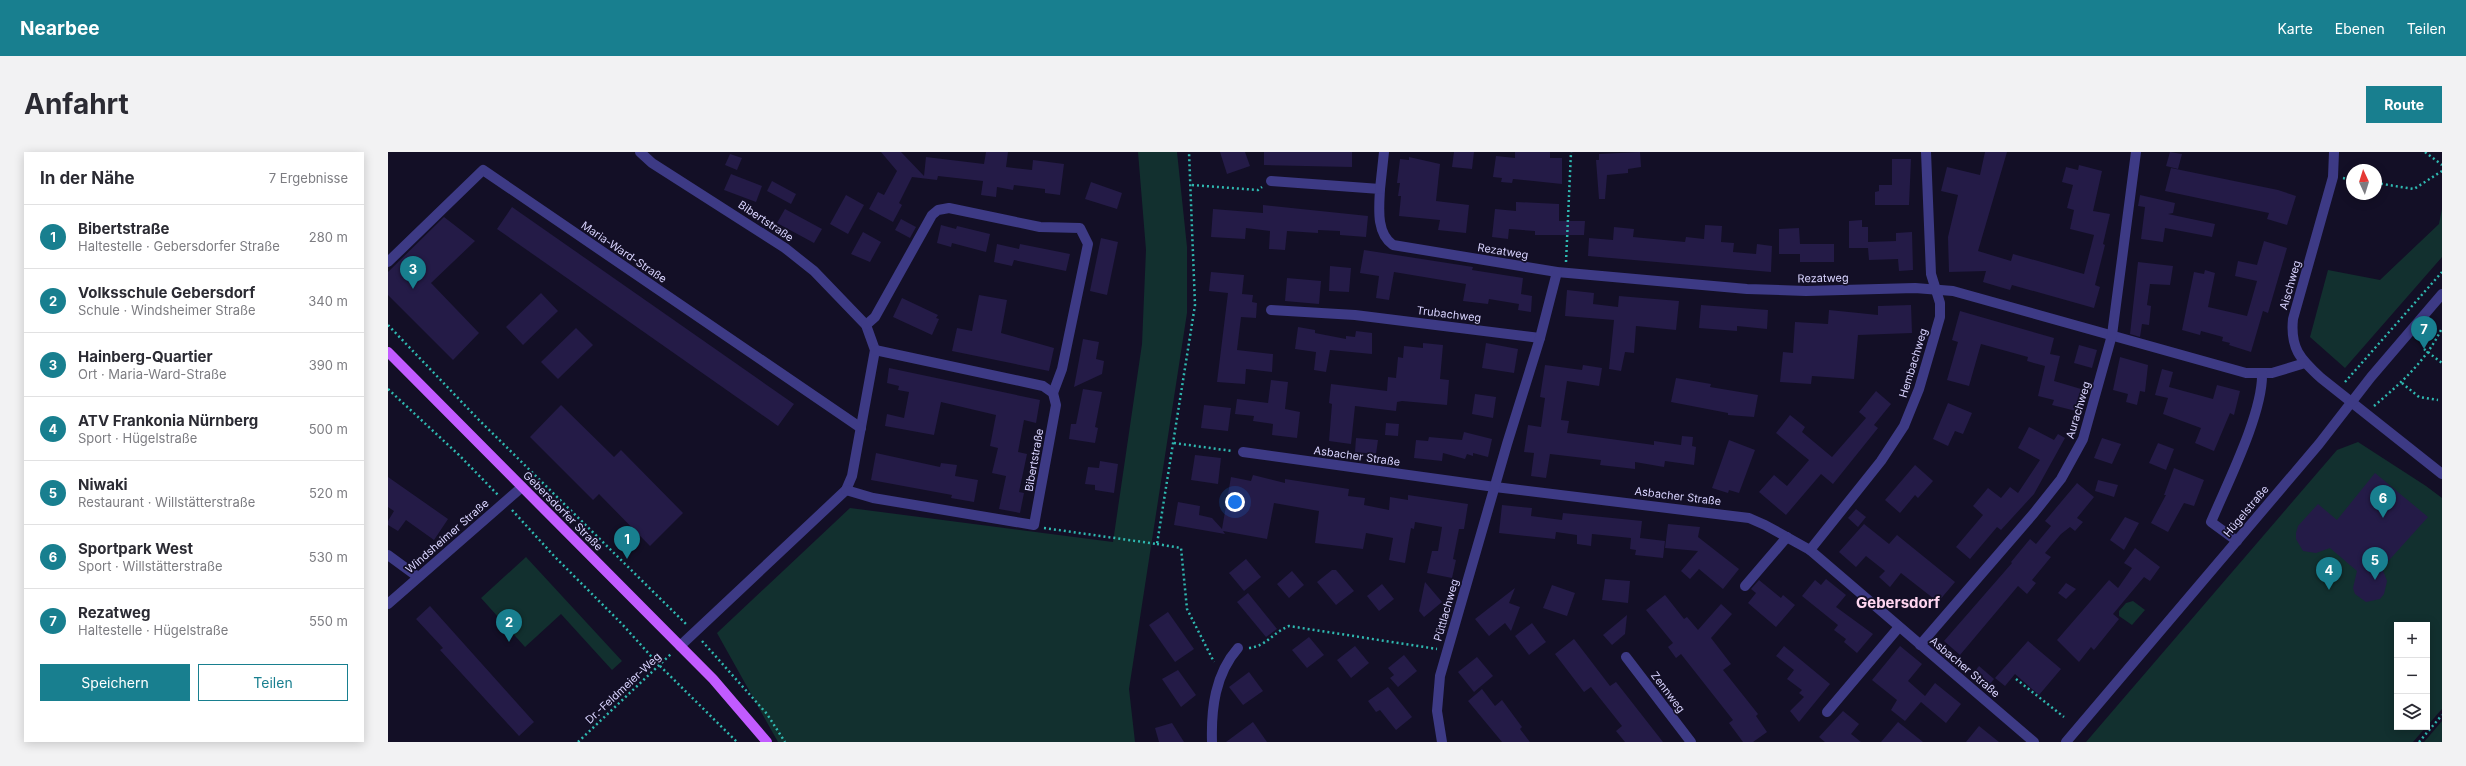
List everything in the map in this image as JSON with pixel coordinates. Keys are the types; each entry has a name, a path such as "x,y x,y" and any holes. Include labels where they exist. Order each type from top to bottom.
{"main road":[{"name":"Gebersdorfer Straße","path":"388,352 680,646 730,698 767,742"}],"street":[{"name":"Bibertstraße","path":"640,152 652,163 785,248 814,271 866,325 875,350 852,476 846,490 680,646"},
{"name":"Rezatweg","path":"1384,152 1380,189 1382,231 1385,240 1393,245 1561,272 1755,290 1935,289 1953,291 2246,373 2262,374 2283,371 2305,363"},
{"name":"Hembachweg","path":"1810,550 1881,461 1904,426 1919,388 1940,317 1940,303 1931,274 1926,152"},
{"name":"Aurachweg","path":"1920,645 2034,513 2073,460 2087,427 2112,335 2136,152"},
{"name":"Aischweg","path":"2334,152 2333,177 2293,319 2293,342 2305,363 2351,404 2442,474"},
{"name":"Maria-Ward-Straße","path":"388,262 483,170 861,428"},
{"path":"1271,180 1380,189"},
{"path":"866,325 876,317 926,224 938,210 949,208 1040,227 1080,228 1088,244 1062,369 1053,393 1043,386 875,350"},
{"path":"1495,487 1561,272"},
{"name":"Hügelstraße","path":"2066,742 2237,541 2442,294"},
{"name":"Trubachweg","path":"1271,310 1355,315 1540,338"},
{"path":"2237,541 2211,522 2256,411 2262,388 2262,374"},
{"name":"Bibertstraße","path":"1034,525 1056,405 1053,393"},
{"name":"Asbacher Straße","path":"1243,452 1495,487 1728,514 1749,518 1810,550 2034,742"},
{"name":"Windsheimer Straße","path":"388,604 522,487"},
{"name":"Püttlachweg","path":"1442,742 1438,726 1437,694 1447,650 1495,487"},
{"path":"846,490 873,498 1034,525"},
{"path":"1744,586 1787,537"},
{"path":"388,555 418,577"},
{"path":"1827,712 1899,627"},
{"path":"1212,742 1216,694 1221,675 1228,660 1238,648"},
{"name":"Zennweg","path":"1626,656 1691,742"}],"path":[{"path":"1157,544 1196,305 1192,185 1189,152"},
{"path":"1561,272 1571,152"},
{"path":"2425,152 2442,165"},
{"path":"2382,184 2414,189 2442,171"},
{"path":"1192,185 1258,190 1271,180"},
{"path":"2338,392 2372,349 2442,272"},
{"path":"388,325 479,420 672,608 768,714 784,742"},
{"path":"2365,415 2402,383 2428,352 2442,328"},
{"path":"2424,349 2442,363"},
{"path":"2402,383 2419,397 2438,400"},
{"path":"388,389 459,455 505,502 555,557 622,624 659,665 737,742"},
{"path":"1174,443 1243,452"},
{"path":"1034,525 1181,548 1187,609 1221,675"},
{"path":"1238,648 1261,647 1279,631 1289,626 1447,650"},
{"name":"Dr.-Feldmeier-Weg","path":"578,742 680,646"},
{"path":"2016,679 2064,717"},
{"path":"2419,742 2442,715"}],"green space":[{"path":"1138,152 1177,152 1187,247 1187,313 1129,689 1135,742 778,742 717,633 850,508 1113,542 1142,344 1146,250"},
{"path":"2442,209 2442,257 2345,368 2310,337 2328,270 2380,280 2439,224"},
{"path":"2358,442 2442,498 2442,709 2430,723 2430,622 2394,622 2394,730 2423,730 2413,742 2086,742 2337,450"},
{"path":"526,557 622,661 612,670 561,614 525,647 481,598"},
{"path":"2133,601 2145,610 2132,625 2119,616 2119,611 2126,603"},
{"path":"2442,721 2442,742 2424,742"}],"building":[{"path":"881,152 901,152 924,176 926,157 984,164 986,152 1008,152 1006,167 1032,170 1033,160 1064,164 1060,195 1045,193 1045,189 1014,185 1013,190 997,187 996,197 981,195 983,181 938,176 937,180 912,177 899,203 902,205 893,222 869,209 878,192 884,195 897,171"},
{"path":"1220,152 1245,152 1250,166 1227,174"},
{"path":"1264,152 1352,152 1352,167 1264,165"},
{"path":"1454,152 1474,152 1472,169 1452,167"},
{"path":"1515,152 1550,152 1550,158 1562,158 1562,184 1513,179 1512,183 1501,182 1502,178 1493,177 1496,156 1515,158"},
{"path":"1640,152 1641,167 1628,169 1628,173 1607,175 1605,199 1599,199 1596,160 1599,160 1599,154"},
{"path":"1985,152 2007,152 1978,251 2011,261 2013,254 2084,274 2094,235 2070,229 2074,210 2067,208 2073,185 2062,182 2066,167 2078,170 2079,165 2102,171 2093,211 2110,214 2103,244 2105,245 2095,285 2100,287 2094,308 2012,285 2010,290 1983,282 1986,271 1949,272 1948,237 1958,195 1941,191 1947,167 1980,175"},
{"path":"2170,152 2182,154 2178,169 2166,166"},
{"path":"730,154 742,158 737,170 725,165"},
{"path":"1409,157 1440,164 1436,201 1469,205 1466,233 1438,230 1440,220 1399,216 1401,196 1398,196 1400,183 1397,183 1400,159 1409,160"},
{"path":"1892,159 1911,159 1909,205 1875,205 1875,192 1879,191 1879,185 1892,185"},
{"path":"2171,168 2278,190 2296,196 2287,225 2267,219 2269,213 2165,191"},
{"path":"731,174 762,186 756,202 724,190"},
{"path":"772,181 796,194 791,204 767,191"},
{"path":"1091,182 1122,193 1117,209 1085,199"},
{"path":"846,195 864,205 848,234 830,224"},
{"path":"2140,195 2175,203 2173,213 2168,214 2215,224 2212,237 2165,228 2163,242 2141,239 2145,207 2138,206"},
{"path":"1516,202 1559,204 1559,221 1585,221 1584,235 1535,235 1535,231 1509,229 1508,239 1492,237 1495,209 1516,211"},
{"path":"1263,205 1368,216 1366,237 1340,235 1340,231 1318,230 1318,233 1287,231 1285,250 1269,249 1270,231 1246,228 1245,239 1211,237 1213,209 1263,213"},
{"path":"512,207 794,404 778,426 497,229"},
{"path":"785,209 822,229 814,243 777,223"},
{"path":"444,217 475,241 431,283 479,333 453,360 388,295 388,272"},
{"path":"901,219 916,227 910,238 895,230"},
{"path":"1862,220 1862,227 1868,227 1868,242 1896,241 1896,233 1912,232 1913,270 1899,271 1898,259 1869,260 1868,248 1849,248 1849,221"},
{"path":"941,225 956,229 957,226 990,234 986,252 952,243 951,247 937,243"},
{"path":"1705,225 1722,226 1721,242 1734,243 1733,252 1756,254 1757,244 1772,246 1771,272 1588,256 1589,238 1613,240 1614,227 1634,229 1633,237 1685,242 1686,237 1704,239"},
{"path":"1799,228 1800,244 1834,244 1834,262 1800,262 1800,254 1779,254 1779,229"},
{"path":"863,232 881,242 870,262 851,254"},
{"path":"1101,238 1118,242 1107,295 1090,291"},
{"path":"2264,241 2287,248 2268,313 2263,311 2251,352 2229,345 2230,343 2222,341 2223,337 2201,331 2200,335 2182,330 2194,272 2204,274 2205,270 2215,273 2208,307 2247,316 2257,281 2235,276 2238,261 2257,265"},
{"path":"997,244 1019,249 1020,244 1070,254 1066,271 1014,260 1012,266 994,262"},
{"path":"1364,250 1473,267 1472,270 1523,278 1521,294 1532,296 1531,312 1518,310 1519,304 1489,299 1488,304 1463,301 1466,284 1394,272 1389,300 1376,298 1379,276 1360,273"},
{"path":"2138,262 2173,266 2170,285 2150,284 2147,305 2151,306 2149,325 2142,324 2140,337 2130,334"},
{"path":"1330,266 1351,268 1349,292 1329,291"},
{"path":"1211,272 1244,275 1242,294 1253,295 1252,302 1257,303 1256,318 1241,317 1237,350 1273,354 1272,372 1246,369 1245,384 1217,382 1228,293 1209,291"},
{"path":"1287,278 1321,281 1319,304 1285,301"},
{"path":"1567,290 1594,293 1593,304 1618,307 1619,296 1679,301 1676,330 1636,326 1634,353 1625,352 1621,371 1609,369 1614,320 1565,316"},
{"path":"541,293 558,311 523,345 506,327"},
{"path":"979,295 1007,300 1001,333 1054,348 1049,371 952,351 957,328 972,331"},
{"path":"902,298 938,315 936,318 939,319 932,335 893,317"},
{"path":"1701,305 1768,310 1767,329 1737,326 1737,331 1699,328"},
{"path":"1911,305 1912,333 1858,335 1854,379 1812,376 1811,384 1780,382 1783,352 1793,353 1795,322 1828,324 1829,310 1878,315 1878,306"},
{"path":"1960,311 2054,338 2050,354 2060,356 2054,381 2081,389 2076,411 2052,405 2054,400 2038,396 2045,366 2027,361 2028,357 1981,344 1969,386 1947,380 1958,342 1952,340"},
{"path":"1298,327 1315,330 1315,333 1346,339 1346,336 1355,337 1356,331 1372,333 1372,354 1330,350 1326,372 1314,370 1316,352 1295,349"},
{"path":"576,328 593,345 558,379 541,362"},
{"path":"1083,339 1099,342 1096,359 1104,361 1102,374 1074,387"},
{"path":"1423,343 1443,345 1440,379 1449,380 1447,405 1402,401 1397,402 1396,411 1355,406 1351,444 1329,441 1332,404 1329,403 1331,384 1387,391 1388,377 1396,378 1398,357 1403,358 1404,346 1423,348"},
{"path":"1486,343 1518,349 1514,373 1482,368"},
{"path":"2079,345 2097,350 2092,368 2074,363"},
{"path":"2120,357 2148,365 2145,392 2140,391 2137,405 2126,402 2128,394 2113,390"},
{"path":"1545,365 1582,370 1583,365 1602,368 1599,386 1567,381 1561,420 1569,421 1567,433 1654,445 1654,441 1681,445 1682,436 1693,437 1692,446 1696,447 1694,465 1665,461 1664,467 1635,462 1635,469 1600,465 1601,460 1550,454 1546,478 1531,476 1534,453 1524,452 1528,425 1541,427 1545,398 1540,397"},
{"path":"889,368 1040,400 1036,423 1024,420 1018,452 1027,454 1019,492 1024,493 1020,513 999,509 1006,476 992,473 998,448 990,446 996,415 941,402 934,435 885,426 887,414 904,418 909,392 898,390 899,386 887,383"},
{"path":"2162,369 2173,372 2169,387 2213,399 2217,385 2240,391 2234,415 2230,413 2214,451 2195,443 2201,428 2163,414 2168,398 2155,395"},
{"path":"1676,378 1711,384 1710,387 1758,395 1754,417 1728,415 1728,413 1671,402"},
{"path":"1271,380 1288,382 1285,409 1300,412 1297,438 1272,435 1273,424 1253,421 1254,416 1235,414 1237,399 1268,403"},
{"path":"1083,389 1102,392 1095,427 1098,428 1095,443 1069,439 1071,424 1076,424"},
{"path":"1876,391 1891,404 1874,425 1878,428 1833,484 1821,474 1786,515 1759,492 1774,475 1787,486 1809,460 1776,433 1790,415 1805,427 1802,432 1832,457 1866,418 1859,412"},
{"path":"1475,394 1496,397 1493,418 1472,414"},
{"path":"1948,403 1972,413 1963,434 1955,431 1948,446 1933,439"},
{"path":"561,405 614,457 621,450 683,513 650,546 599,494 593,500 530,437"},
{"path":"1204,405 1231,408 1228,431 1201,428"},
{"path":"1386,423 1399,424 1398,436 1385,435"},
{"path":"2029,427 2054,440 2058,434 2065,438 2034,494 2001,530 1997,527 1970,559 1956,547 1983,515 1973,506 1988,488 2001,498 2010,487 2018,493 2040,460 2018,448"},
{"path":"1464,432 1492,439 1488,457 1473,453 1473,456 1467,454 1465,459 1443,453 1442,461 1414,458 1416,440 1428,441 1429,437 1462,440"},
{"path":"1356,438 1378,440 1376,454 1355,452"},
{"path":"2102,438 2121,444 2112,464 2094,458"},
{"path":"1729,440 1755,450 1739,493 1729,490 1728,493 1712,488"},
{"path":"2158,443 2174,449 2166,470 2149,463"},
{"path":"876,453 940,467 941,463 957,465 955,476 978,480 974,502 951,498 952,495 871,480"},
{"path":"1195,455 1221,458 1218,484 1191,480"},
{"path":"1100,461 1118,464 1114,493 1095,490 1095,485 1085,484 1088,467 1099,468"},
{"path":"1915,465 1933,481 1918,498 1915,495 1900,513 1885,500"},
{"path":"2174,468 2204,480 2194,506 2184,503 2168,532 2151,523 2166,495 2164,495"},
{"path":"2375,473 2428,517 2382,568 2387,581 2384,594 2380,599 2366,602 2355,594 2353,588 2357,571 2330,548 2316,553 2303,551 2296,539 2296,533 2298,526 2318,504 2337,520"},
{"path":"1253,475 1285,483 1285,479 1349,489 1348,496 1365,498 1364,505 1389,510 1390,497 1408,500 1408,495 1468,504 1464,529 1459,529 1453,559 1456,560 1452,578 1427,573 1432,551 1438,551 1442,527 1415,522 1414,529 1411,528 1405,563 1389,560 1393,538 1366,533 1363,549 1315,543 1319,511 1274,503 1267,539 1223,531 1225,534 1174,525 1178,502 1200,506 1199,515 1212,518 1222,529 1231,477 1251,481"},
{"path":"388,477 448,519 434,540 406,520 398,531 388,525 388,521 394,511 388,507"},
{"path":"2098,480 2118,485 2114,497 2095,491"},
{"path":"2077,483 2094,497 2077,518 2083,522 2075,531 2070,527 2061,534 2045,553 2051,557 2032,580 2036,583 2027,594 2018,586 1960,655 1944,641 2012,563 2011,562 2030,539 2036,544 2051,526 2045,521"},
{"path":"1502,505 1532,508 1531,516 1562,520 1563,513 1642,521 1640,538 1665,541 1663,558 1635,555 1636,550 1630,549 1631,538 1592,534 1591,546 1577,544 1577,535 1556,532 1555,539 1499,533"},
{"path":"1856,509 1866,517 1858,527 1848,518"},
{"path":"2125,517 2139,523 2124,550 2110,540"},
{"path":"1668,524 1700,527 1698,537 1739,569 1723,589 1699,569 1690,579 1681,571 1698,551 1665,548"},
{"path":"1864,524 1889,544 1897,535 1955,582 1938,602 1901,573 1890,587 1879,577 1885,571 1866,556 1856,567 1839,552"},
{"path":"2135,548 2160,567 2150,581 2144,577 2113,614 2119,619 2094,650 2091,647 2079,662 2057,640 2109,580 2118,588 2132,568 2124,563"},
{"path":"1246,559 1261,577 1244,591 1229,573"},
{"path":"1332,570 1336,570 1354,591 1336,605 1317,582"},
{"path":"1292,571 1304,585 1289,598 1277,584"},
{"path":"1605,579 1630,581 1628,603 1602,600"},
{"path":"1826,579 1846,595 1836,607 1873,634 1857,653 1844,642 1846,639 1834,630 1838,625 1802,596 1815,580 1821,585"},
{"path":"1759,580 1781,598 1783,595 1795,605 1776,627 1748,603 1756,593 1751,589"},
{"path":"1425,582 1442,602 1424,617 1419,611"},
{"path":"2066,583 2076,589 2066,599 2058,593"},
{"path":"1382,584 1394,599 1379,611 1367,596"},
{"path":"1552,585 1575,593 1567,616 1543,608"},
{"path":"1515,588 1509,603 1520,607 1511,631 1505,623 1489,636 1475,619"},
{"path":"1248,593 1277,629 1266,637 1237,602"},
{"path":"1665,595 1684,619 1687,617 1698,630 1721,604 1732,614 1711,638 1731,664 1723,670 1758,714 1756,716 1767,732 1753,742 1743,742 1729,723 1733,720 1681,654 1676,658 1668,647 1673,643 1646,610"},
{"path":"430,606 534,722 519,736 440,650 443,648 416,619"},
{"path":"1168,612 1194,649 1175,662 1149,625"},
{"path":"1627,615 1625,634 1612,645 1603,635"},
{"path":"1532,623 1546,642 1529,655 1515,636"},
{"path":"1309,637 1324,655 1307,668 1292,650"},
{"path":"1574,639 1610,686 1616,682 1663,742 1625,742 1616,731 1622,726 1591,687 1584,692 1555,654"},
{"path":"2028,641 2061,669 2039,695 2015,674 2005,686 1995,678"},
{"path":"1355,646 1369,663 1351,678 1337,660"},
{"path":"1784,646 1830,684 1799,722 1790,711 1804,697 1799,693 1802,690 1787,679 1794,670 1776,656"},
{"path":"1900,646 1922,664 1908,681 1925,696 1935,683 1961,704 1946,723 1921,702 1905,721 1891,710 1897,700 1872,680"},
{"path":"1404,655 1417,671 1398,687 1390,678 1394,675 1388,668"},
{"path":"1477,657 1493,676 1474,692 1458,672"},
{"path":"1979,666 1994,679 1987,688 1972,675"},
{"path":"1178,670 1196,695 1181,707 1162,679"},
{"path":"1249,672 1263,691 1243,705 1229,687"},
{"path":"1388,687 1412,717 1396,730 1380,710 1376,712 1368,701"},
{"path":"1482,689 1495,706 1502,700 1522,727 1520,729 1530,742 1502,742 1468,701"},
{"path":"1843,711 1859,724 1851,734 1861,742 1825,742 1819,737"},
{"path":"1253,722 1267,742 1226,742"},
{"path":"1898,722 1923,742 1881,742"},
{"path":"1172,723 1184,742 1159,742 1155,728"},
{"path":"1979,726 1999,742 1966,742"}],"place":[{"name":"Hainberg-Quartier","path":"413,289"},
{"name":"Rezatweg","path":"2424,349"},
{"name":"Sportpark West","path":"2383,518"},
{"name":"Bibertstraße","path":"627,559"},
{"name":"Niwaki","path":"2375,580"},
{"name":"ATV Frankonia Nürnberg","path":"2329,590"},
{"name":"Volksschule Gebersdorf","path":"509,642"}],"district":[{"name":"Gebersdorf","path":"1898,602"}]}
